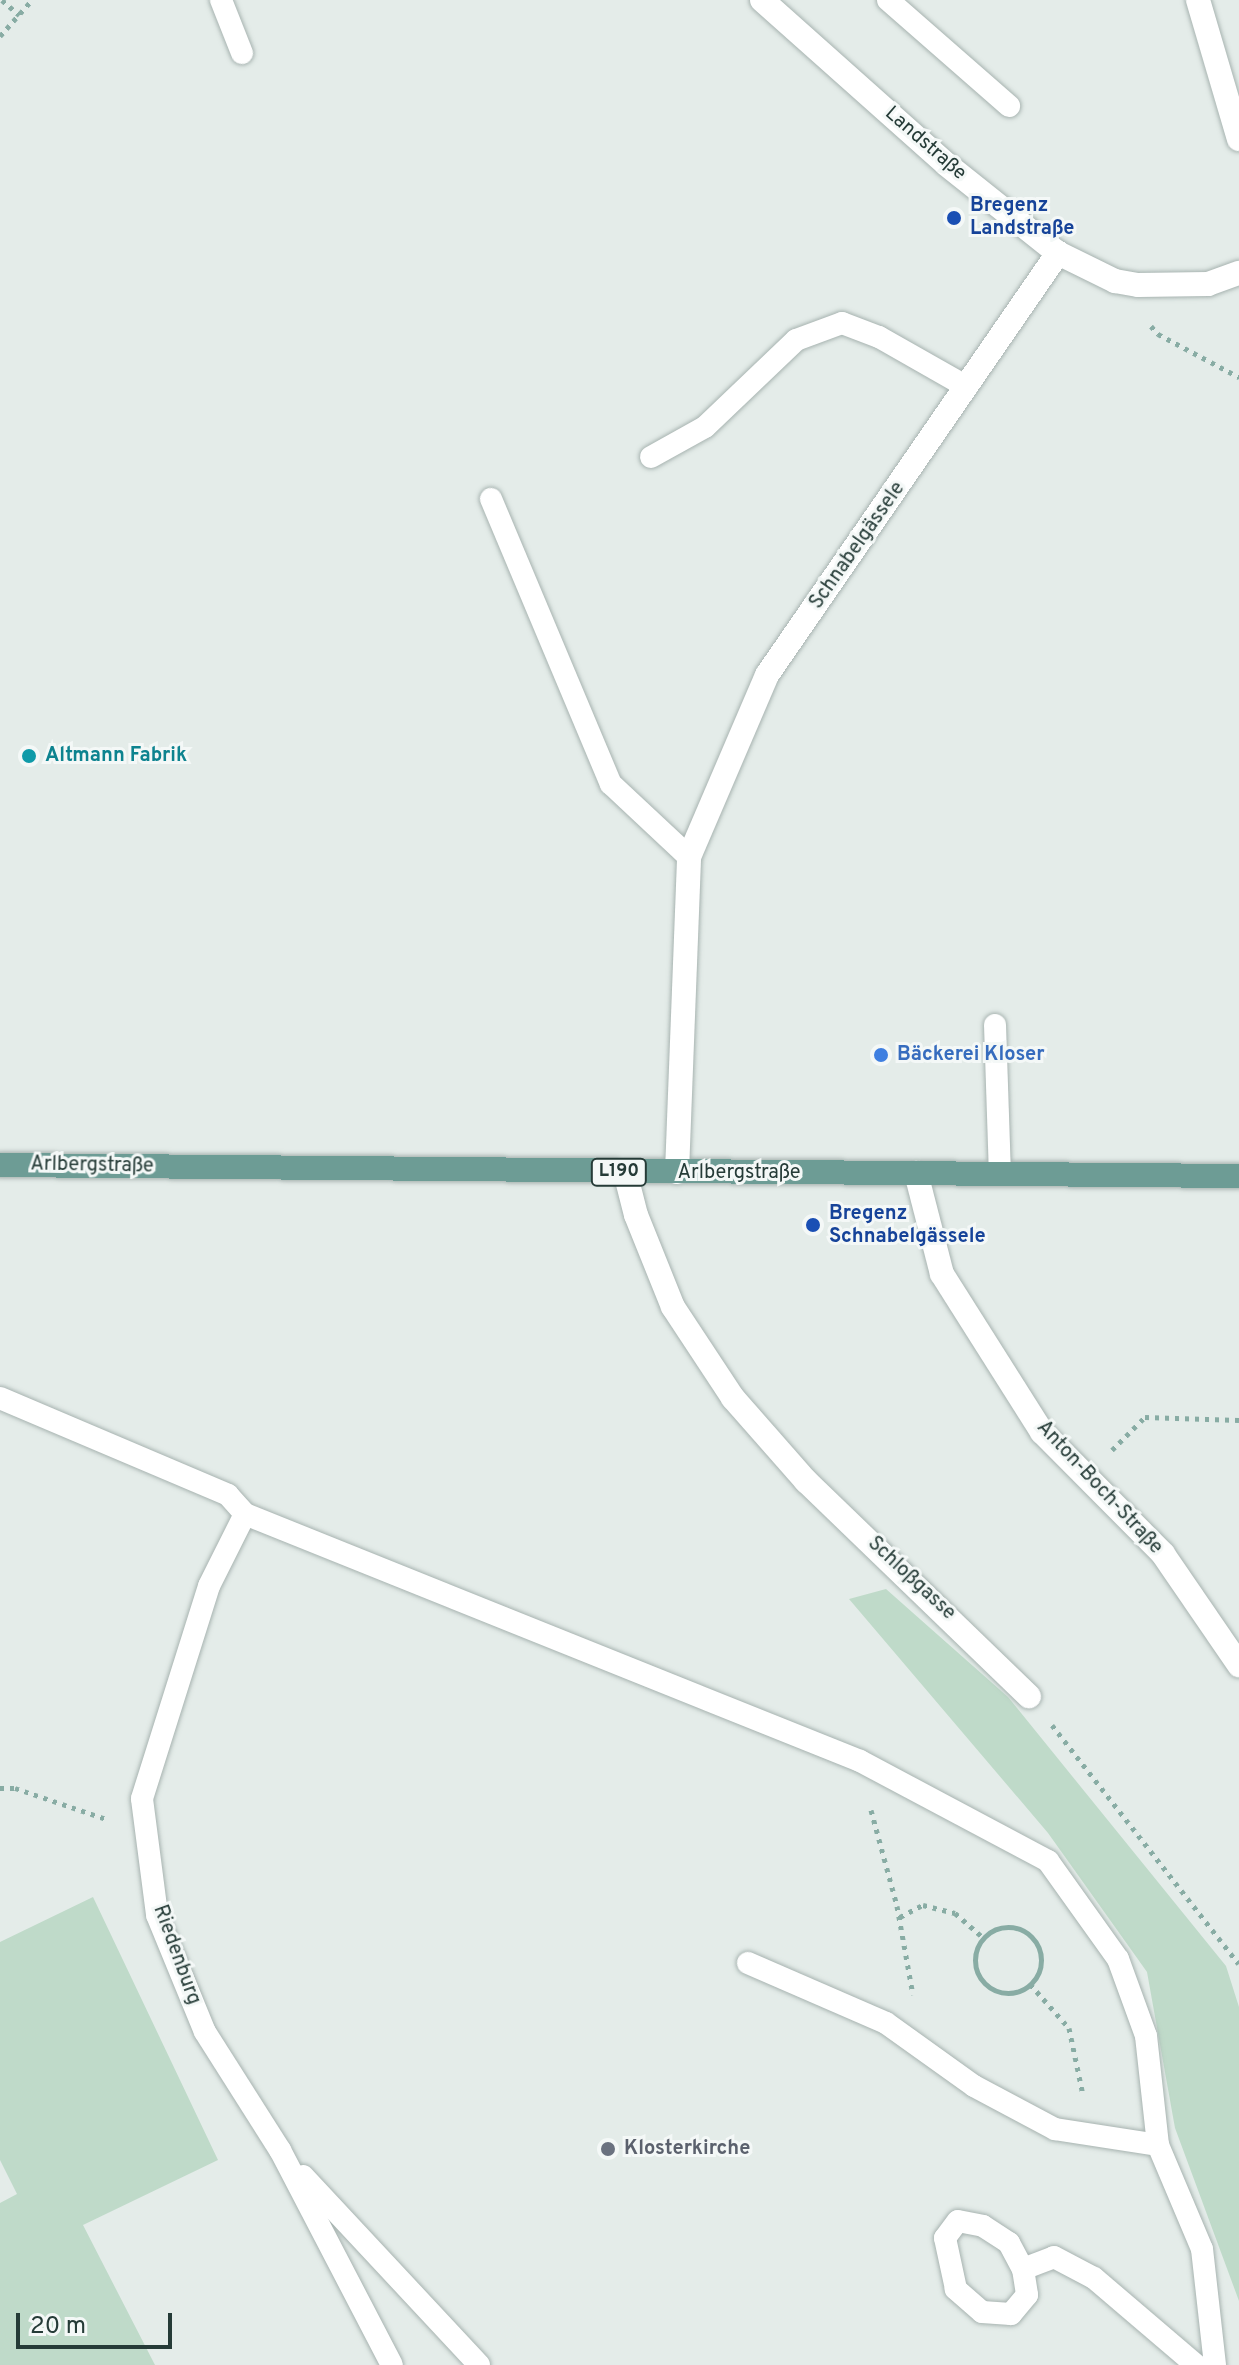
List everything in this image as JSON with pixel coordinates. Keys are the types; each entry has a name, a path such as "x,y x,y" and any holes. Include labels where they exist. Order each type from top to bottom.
{"main road":[{"name":"Arlbergstraße","path":"0,1165 1239,1176"}],"street":[{"name":"Landstraße","path":"762,0 946,164 1058,253 1115,281 1208,284 1239,273"},
{"path":"1198,0 1239,139"},
{"name":"Schnabelgässele","path":"677,1172 689,857 767,675 1058,253"},
{"name":"Schloßgasse","path":"625,1172 636,1215 673,1307 733,1398 806,1481 1029,1696"},
{"name":"Anton-Boch-Straße","path":"916,1173 942,1274 1042,1432 1163,1554 1239,1665"}],"lane":[{"path":"221,0 242,53"},
{"path":"888,0 1009,106"},
{"path":"651,457 705,427 796,340 842,323 879,337 967,387"},
{"path":"491,499 611,784 689,857"},
{"path":"995,1025 1000,1173"},
{"path":"0,1398 228,1495 245,1514 860,1761 1048,1861 1118,1959 1146,2036 1158,2145 1202,2249 1215,2365"},
{"name":"Riedenburg","path":"245,1514 209,1586 142,1799 157,1915 205,2032 280,2150 392,2365"},
{"path":"748,1963 886,2023 1001,2100 1055,2129 1158,2145"},
{"path":"280,2150 479,2365"},
{"path":"1023,2269 1054,2257 1094,2278 1196,2365"}],"path":[{"path":"2,0 19,15"},
{"path":"0,36 32,0"},
{"path":"1115,281 1158,334 1239,377"},
{"path":"1085,1476 1145,1417 1239,1420"},
{"path":"1029,1696 1239,1964"},
{"path":"860,1761 914,1978 910,2040"},
{"path":"0,1788 15,1788 146,1833"},
{"path":"900,1917 923,1905 955,1913 983,1937"},
{"path":"1002,1927 1031,1936 1040,1966 1030,1984 1010,1992 988,1987 974,1958 983,1937 1002,1927"},
{"path":"1030,1984 1069,2028 1080,2063 1087,2134"}],"green space":[{"path":"886,1589 1008,1697 1226,1966 1239,2007 1239,2301 1175,2128 1147,1972 1048,1833 849,1599"},
{"path":"93,1897 218,2160 83,2225 155,2365 0,2365 0,2203 17,2194 0,2160 0,1942"}],"place":[{"name":"Bregenz Landstraße","path":"954,218"},
{"name":"Altmann Fabrik","path":"29,756"},
{"name":"Bäckerei Kloser","path":"881,1055"},
{"name":"Bregenz Schnabelgässele","path":"813,1225"},
{"name":"Klosterkirche","path":"608,2149"}]}
